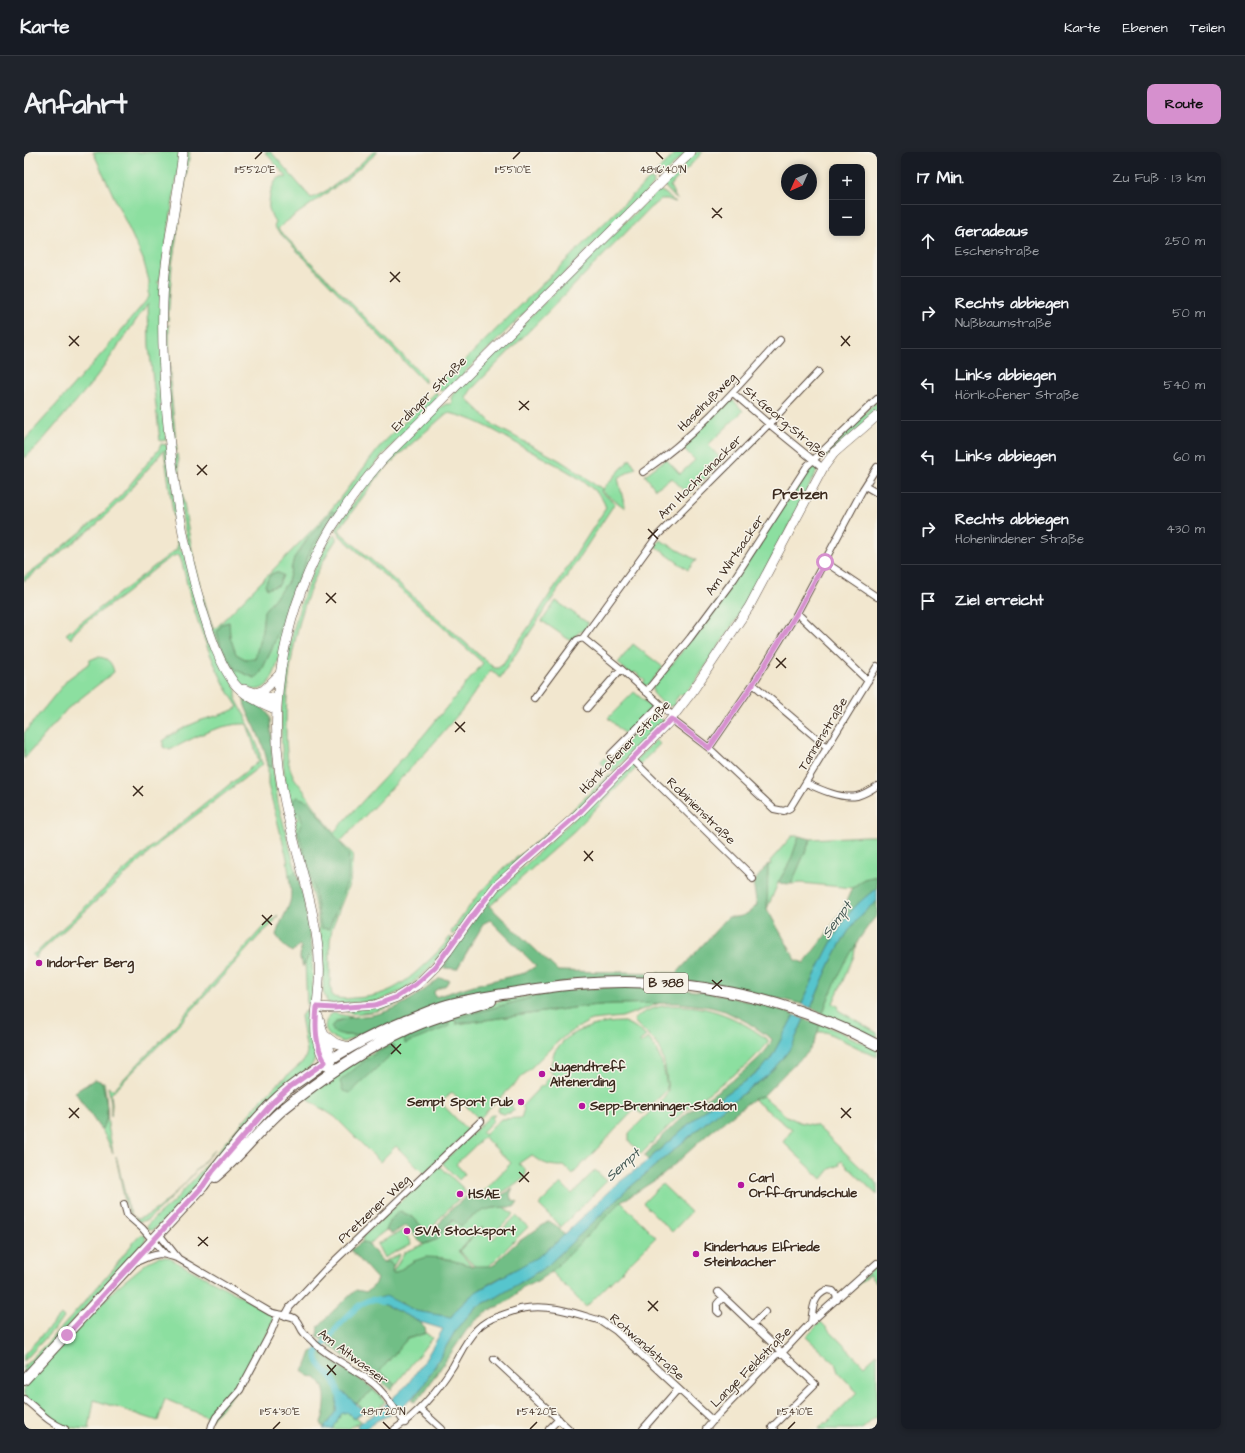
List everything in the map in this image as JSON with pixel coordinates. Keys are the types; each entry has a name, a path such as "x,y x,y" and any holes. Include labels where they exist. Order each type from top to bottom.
{"main road":[{"name":"B 388","path":"203,1186 213,1171 274,1101 290,1087 328,1060 349,1047 384,1029 445,1006 477,998 576,984 635,982 701,986 754,997 796,1009 836,1025 877,1045"},
{"name":"B 388","path":"24,1380 203,1186 229,1164 266,1125 320,1080 365,1052 411,1028 451,1013 523,991"}],"street":[{"path":"183,152 169,241 164,284 163,324 169,441 179,512 185,547 197,595 210,637 221,661 234,683 242,692 277,710"},
{"name":"Erdinger Straße","path":"328,1060 320,1052 315,1031 319,966 316,934 310,901 288,819 281,786 277,752 277,710 282,659 295,609 308,575 332,528 361,485 398,443 691,152"},
{"name":"Haselnußweg","path":"643,472 675,448 733,393 780,340"},
{"name":"Am Hochrainacker","path":"534,698 577,640 583,638 658,535 769,424 818,372"},
{"name":"St.-Georg-Straße","path":"733,393 823,468"},
{"name":"Am Wirtsacker","path":"646,692 690,638 734,579 807,466 815,460 821,452 877,398"},
{"name":"Hörlkofener Straße","path":"317,1010 375,1005 397,997 416,984 435,967 496,886 577,815 672,718 692,692 749,607 823,468 834,454 877,416"},
{"path":"583,638 621,669 672,718 709,748 753,684 797,613 865,486 877,467"},
{"path":"865,486 877,493"},
{"path":"825,562 877,597"},
{"path":"797,613 868,681"},
{"name":"Tannenstraße","path":"709,748 774,809 784,811 790,808 877,666"},
{"path":"587,708 621,669"},
{"path":"256,693 264,690 280,674"},
{"path":"234,683 256,693 278,700"},
{"path":"753,684 827,747"},
{"path":"611,754 660,705"},
{"name":"Robinienstraße","path":"632,760 753,878"},
{"path":"806,783 830,792 851,796 858,796 877,786"},
{"path":"317,1010 324,1035 328,1060 333,1072"},
{"path":"324,1035 335,1043 349,1047"},
{"name":"Pretzener Weg","path":"285,1316 290,1307 326,1269 481,1121"},
{"path":"124,1204 127,1215 156,1238"},
{"name":"Am Altwasser","path":"156,1238 165,1254 179,1259 270,1312 295,1319 304,1334 316,1345 374,1384 405,1423"},
{"name":"Am Altwasser","path":"156,1238 179,1259"},
{"path":"133,1263 156,1254 165,1254"},
{"name":"Lange Feldstraße","path":"706,1429 776,1355 782,1353 811,1322 877,1263"},
{"path":"811,1322 814,1301 818,1296 828,1290 833,1291 836,1295 836,1300"},
{"path":"718,1292 815,1384 772,1427 774,1429"},
{"path":"719,1313 717,1311 716,1304 723,1297"},
{"name":"Rotwandstraße","path":"395,1429 405,1423 420,1409 452,1367 476,1329 485,1322 520,1309 537,1308 556,1308 601,1321 606,1324 713,1421"},
{"path":"752,1325 765,1312"},
{"path":"211,1429 214,1420 240,1390 271,1332 278,1315"},
{"path":"494,1359 570,1429"},
{"path":"643,1429 678,1389"},
{"path":"24,1399 53,1423 65,1429"},
{"path":"420,1409 442,1429"},
{"path":"549,1429 559,1419"}],"green space":[{"path":"93,152 181,152 160,281 157,282 161,286 166,440 160,441 149,346 148,303 96,378 36,448 24,458 24,441 105,350 149,297 149,281 143,259"},
{"path":"187,152 190,152 172,265 168,321 166,321 168,277"},
{"path":"265,152 271,152 311,198 327,190 352,171 373,152 378,152 345,180 278,229 425,378 425,383 276,229 274,226 276,223 269,208 269,201 274,183 279,178 286,178 286,176"},
{"path":"677,152 687,152 659,178 656,177 655,173"},
{"path":"696,152 703,152 670,186 677,200 665,187 665,183"},
{"path":"649,179 653,179 654,184 449,388 442,391 437,389 435,384 437,382 457,368"},
{"path":"659,190 675,202 667,199 661,199 650,208 471,390 466,398 495,426 559,460 584,476 595,485 602,488 601,492 615,503 500,678 491,670 462,710 427,751 340,842 353,854 350,882 332,928 330,941 330,980 332,996 345,999 365,997 385,992 410,978 444,945 449,938 451,937 452,940 430,968 404,990 378,1001 331,1004 327,1002 323,991 323,967 317,913 296,830 296,820 298,817 293,815 290,809 284,772 281,739 282,696 288,653 298,612 307,586 328,542 334,535 336,535 336,540 313,582 298,629 289,678 286,725 287,756 293,775 334,832 423,736 483,663 339,535 340,534 336,529 338,524 381,466 436,410 446,404 451,404 451,398 455,391","holes":["447,413 458,415 489,428 572,474 596,492 602,499 606,508 528,628 502,665 498,668 494,668 341,533 339,529 380,474 401,453"]},
{"path":"169,324 170,380 166,327"},
{"path":"170,381 177,451 174,450 168,382"},
{"path":"436,392 438,396 437,400 384,454 337,512 324,534 302,581 287,624 280,656 272,679 268,684 259,689 250,688 240,682 224,661 218,649 213,630 201,600 182,516 175,468 175,455 177,453 195,565 200,587 214,630 319,523 383,443","holes":["332,511 335,512 311,549 271,651 260,674 254,678 235,669 221,646 217,632 222,624 229,622 230,637 236,654 245,659 255,659 262,631 264,611 288,582 294,558 309,537","276,572 283,575 279,584 267,589 266,585 270,575"]},
{"path":"727,401 734,401 743,411 708,445 723,461 688,495 672,478 655,489 645,475 666,459 680,474 695,460 681,446"},
{"path":"877,401 877,413 826,457 822,460 820,459 820,456"},
{"path":"161,444 167,445 182,546 179,549 180,551 183,550 236,690 236,699 259,749 263,764 161,842 37,955 36,959 32,955 118,876 157,842 259,761 247,724 227,726 207,732 170,750 163,747 163,741 182,729 238,707 222,680 198,623 179,554 158,566 128,591 85,623 73,634 71,639 66,634 177,549 164,450 123,498 95,526 24,581 24,577 98,518 122,494 159,449"},
{"path":"630,459 636,468 618,478 625,508 603,492 603,489"},
{"path":"811,466 815,466 817,471 757,588 695,682 683,695 680,694 674,702 676,704 673,706 666,705 653,693 653,687 675,661"},
{"path":"332,511 335,512 311,549 271,651 260,674 255,678 236,670 221,646 217,632 222,624 229,622 230,637 236,654 245,659 255,659 262,631 264,611 288,582 294,558 309,537"},
{"path":"660,540 696,560 688,570 655,546"},
{"path":"276,572 283,575 279,585 267,589 265,585 270,575"},
{"path":"556,601 588,623 586,629 578,633 571,641 542,621"},
{"path":"633,644 663,667 649,684 645,686 642,684 645,681 635,672 631,675 618,663"},
{"path":"97,657 106,659 112,665 114,672 67,709 24,759 24,733 68,679 88,664 90,660"},
{"path":"634,692 653,708 626,735 608,718"},
{"path":"244,699 263,708 270,718 273,767 268,766 262,744 247,711"},
{"path":"657,712 662,717 661,719 664,722 613,772 600,762 604,758 612,765 619,758 618,750"},
{"path":"656,740 660,744 575,830 490,906 486,903"},
{"path":"268,766 273,767 278,803 296,871 289,876 287,858 268,785"},
{"path":"609,774 611,777 541,844 458,931 452,935 451,932 477,896 489,883 505,867 557,825"},
{"path":"298,797 309,802 349,854 348,880 329,929 321,928 313,884 298,831 302,822 300,813 295,812 293,800"},
{"path":"792,836 799,836 791,860 778,883 767,909 768,864 771,865 770,861"},
{"path":"799,836 811,839 791,884 778,883 791,860"},
{"path":"877,836 877,876 864,879 852,888 801,883 791,884 811,839"},
{"path":"768,864 767,909 796,960 804,963 828,932 844,906 852,888 864,879 877,876 877,888 853,909 839,928 802,1004 717,985 680,980 574,980 379,1027 352,1035 334,1032 331,1027 341,1020 375,1015 397,1007 419,994 440,978 449,980 446,985 434,991 435,997 474,985 525,973 536,966 490,920 484,923 457,969 445,968 449,955 486,903 558,971 677,973 728,917 744,915 757,905 753,883"},
{"path":"296,871 304,900 312,949 303,967 300,958 301,947 299,945 292,952 284,946 276,935 290,902 291,892 289,876"},
{"path":"877,901 877,915 865,930 850,955 836,981 823,1013 811,1008 830,964 845,936 865,911"},
{"path":"278,915 273,923 259,936 175,1029 111,1094 112,1104 111,1117 111,1102 108,1087 114,1089 180,1020 262,928"},
{"path":"856,943 854,956 833,1003 839,1007 838,1010 877,1033 877,1040 823,1014 837,978"},
{"path":"312,949 313,995 311,1003 307,1005 305,963"},
{"path":"449,955 445,968 442,968 417,992 397,1004 375,1011 356,1014 345,1011 391,1003"},
{"path":"634,986 707,992 772,1007 794,1015 771,1058 762,1069 709,1106 648,1160 644,1156 670,1128 687,1113 748,1068 768,1048 772,1039 747,1022 725,1011 710,1007 679,1003 587,1006 456,1024 455,1018 560,990"},
{"path":"560,990 455,1018 456,1024 587,1006 660,1003 622,1017 591,1020 567,1034 479,1119 452,1092 441,1103 468,1131 424,1174 396,1146 380,1162 335,1117 304,1097 352,1064 404,1035 453,1015 501,1001"},
{"path":"662,1006 692,1007 718,1012 731,1017 755,1031 768,1040 768,1043 748,1064 684,1111 641,1154 629,1141 629,1133 662,1100 668,1091 667,1078 661,1051 652,1037 634,1021 642,1013"},
{"path":"307,1011 311,1015 311,1032 316,1052 312,1065 255,1114 194,1188 163,1222 153,1230 149,1230 147,1228 148,1224 173,1202 194,1179 262,1099 304,1061 307,1052 301,1016"},
{"path":"333,1013 352,1017 336,1021 343,1035 358,1036 343,1042 330,1036 325,1027 326,1021"},
{"path":"804,1019 820,1023 815,1040 806,1055 796,1062 763,1096 753,1099 708,1134 663,1175 621,1202 551,1272 537,1281 523,1287 511,1299 500,1306 493,1308 475,1321 466,1331 423,1394 416,1401 414,1402 412,1400 423,1386 457,1328 476,1307 497,1297 546,1266 629,1188 717,1113 768,1075 792,1046"},
{"path":"447,1020 450,1026 405,1044 404,1037 411,1033"},
{"name":"Sepp-Brenninger-Stadion","path":"624,1022 635,1027 646,1036 640,1041 641,1043 648,1038 656,1049 662,1062 667,1090 642,1114 635,1109 573,1174 564,1166 546,1164 531,1155 518,1164 524,1168 526,1175 517,1182 506,1190 494,1195 483,1192 511,1163 484,1137 456,1164 465,1174 459,1180 443,1164 443,1162 491,1115 495,1115 492,1118 494,1120 482,1132 484,1135 501,1119 521,1118 524,1109 522,1106 542,1085 543,1086 545,1084 544,1083 553,1074 549,1070 553,1056 563,1041 577,1032 592,1026"},
{"path":"820,1023 877,1049 877,1057 826,1032 818,1032"},
{"path":"394,1045 395,1051 350,1093 343,1091 340,1081 379,1051"},
{"path":"95,1079 102,1082 107,1107 106,1119 101,1130 75,1092"},
{"path":"102,1082 104,1082 107,1104 106,1100"},
{"path":"763,1096 785,1115 799,1122 817,1126 877,1183 877,1195 842,1161 839,1163 840,1165 830,1169 822,1179 783,1142 792,1130 753,1099"},
{"path":"507,1099 513,1104 511,1106 515,1110 510,1113 502,1114 498,1111 499,1107"},
{"path":"107,1110 113,1153 101,1130 104,1125"},
{"path":"116,1156 128,1207 132,1215 129,1212 125,1202"},
{"path":"438,1167 441,1167 465,1190 465,1193 444,1213 431,1230 423,1228 414,1218 400,1211 392,1218 386,1230 369,1245 362,1242 363,1236"},
{"path":"595,1170 607,1181 561,1227 539,1205 561,1183 572,1194"},
{"path":"662,1184 691,1212 672,1232 643,1203"},
{"path":"513,1189 510,1194 511,1199 518,1202 514,1207 485,1210 461,1226 453,1220 444,1228 438,1239 424,1244 418,1240 406,1225 392,1234 386,1230 392,1218 400,1211 414,1218 423,1228 434,1231 447,1213 468,1195 478,1198 498,1197"},
{"path":"173,1195 157,1212 147,1220 139,1222 132,1215 137,1219 147,1215 157,1209"},
{"path":"621,1202 656,1237 586,1307 551,1272"},
{"path":"503,1207 514,1214 492,1236 482,1227 458,1251 472,1266 443,1258 414,1261 395,1273 392,1273 405,1252 438,1239 444,1228 454,1220 461,1226 483,1209"},
{"path":"516,1216 528,1227 482,1273 459,1251 482,1228 493,1239"},
{"path":"549,1221 558,1227 565,1235 532,1261 491,1282 473,1294 451,1317 415,1311 400,1302 381,1303 420,1322 425,1327 426,1333 407,1339 380,1371 395,1385 391,1390 368,1371 345,1357 317,1336 318,1327 332,1312 356,1290 366,1292 373,1287 377,1279 351,1250 362,1242 369,1245 383,1262 390,1262 393,1267 392,1273 395,1273 414,1261 426,1257 443,1258 472,1266 492,1266 515,1244"},
{"path":"404,1230 411,1244 384,1258 377,1244"},
{"path":"141,1235 146,1237 145,1241 24,1375 24,1366 70,1318"},
{"path":"400,1254 393,1267 383,1262"},
{"path":"158,1257 167,1257 242,1297 272,1315 274,1320 241,1385 212,1419 165,1399 158,1421 94,1400 89,1429 65,1427 43,1413 24,1395 24,1386 116,1288 148,1262"},
{"path":"877,1265 877,1284 869,1275 848,1293 847,1292"},
{"path":"61,1315 64,1318 24,1361 24,1354"},
{"path":"821,1322 864,1366 877,1354 877,1416 862,1429 819,1429 824,1423 827,1423 857,1392 838,1372 835,1363 806,1337"},
{"path":"426,1333 432,1338 395,1385 380,1371 407,1339"},
{"path":"316,1350 364,1382 382,1397 381,1398 373,1390 356,1404 344,1393 340,1392 337,1397 336,1411 324,1428 321,1423 325,1405 324,1391 320,1382 315,1377 308,1376 303,1370 311,1352"},
{"path":"373,1390 385,1402 369,1415 357,1403"},
{"path":"347,1412 354,1418 356,1417 361,1421 348,1429 333,1429 341,1414"}],"water":[{"path":"877,888 877,901 865,911 845,936 830,964 811,1008 802,1004 839,928 853,909"},
{"path":"794,1015 804,1019 792,1046 768,1075 717,1113 629,1188 547,1266 497,1297 476,1307 457,1328 423,1386 413,1397 394,1413 378,1420 365,1429 357,1429 357,1425 376,1413 407,1385 425,1360 443,1329 420,1322 381,1303 376,1299 386,1296 416,1311 451,1317 457,1309 474,1293 539,1256 557,1242 613,1187 646,1162 709,1106 762,1069 771,1058"},
{"path":"340,1392 344,1393 364,1411 354,1419 347,1412 341,1414 333,1429 323,1429 336,1411 337,1397"}],"waterway":[{"path":"341,1400 333,1379 319,1364 317,1360 317,1352 349,1315 357,1308 370,1300 382,1302"}],"place":[{"name":"Indorfer Berg","path":"39,963"},
{"name":"Jugendtreff Altenerding","path":"542,1074"},
{"name":"Sempt Sport Pub","path":"521,1102"},
{"name":"Sepp-Brenninger-Stadion","path":"582,1106"},
{"name":"Carl Orff-Grundschule","path":"741,1185"},
{"name":"HSAE","path":"460,1194"},
{"name":"SVA Stocksport","path":"407,1231"},
{"name":"Kinderhaus Elfriede Steinbacher","path":"696,1254"}],"district":[{"name":"Pretzen","path":"800,494"}],"route":[{"path":"67,1335 203,1186 213,1171 274,1101 290,1087 325,1062 320,1052 315,1031 317,1007 334,1008 375,1005 397,997 425,977 448,951 496,886 577,815 671,719 709,748 753,684 797,613 825,562"}],"water label":[{"name":"Sempt","path":"837,920"},
{"name":"Sempt","path":"623,1165"}]}
